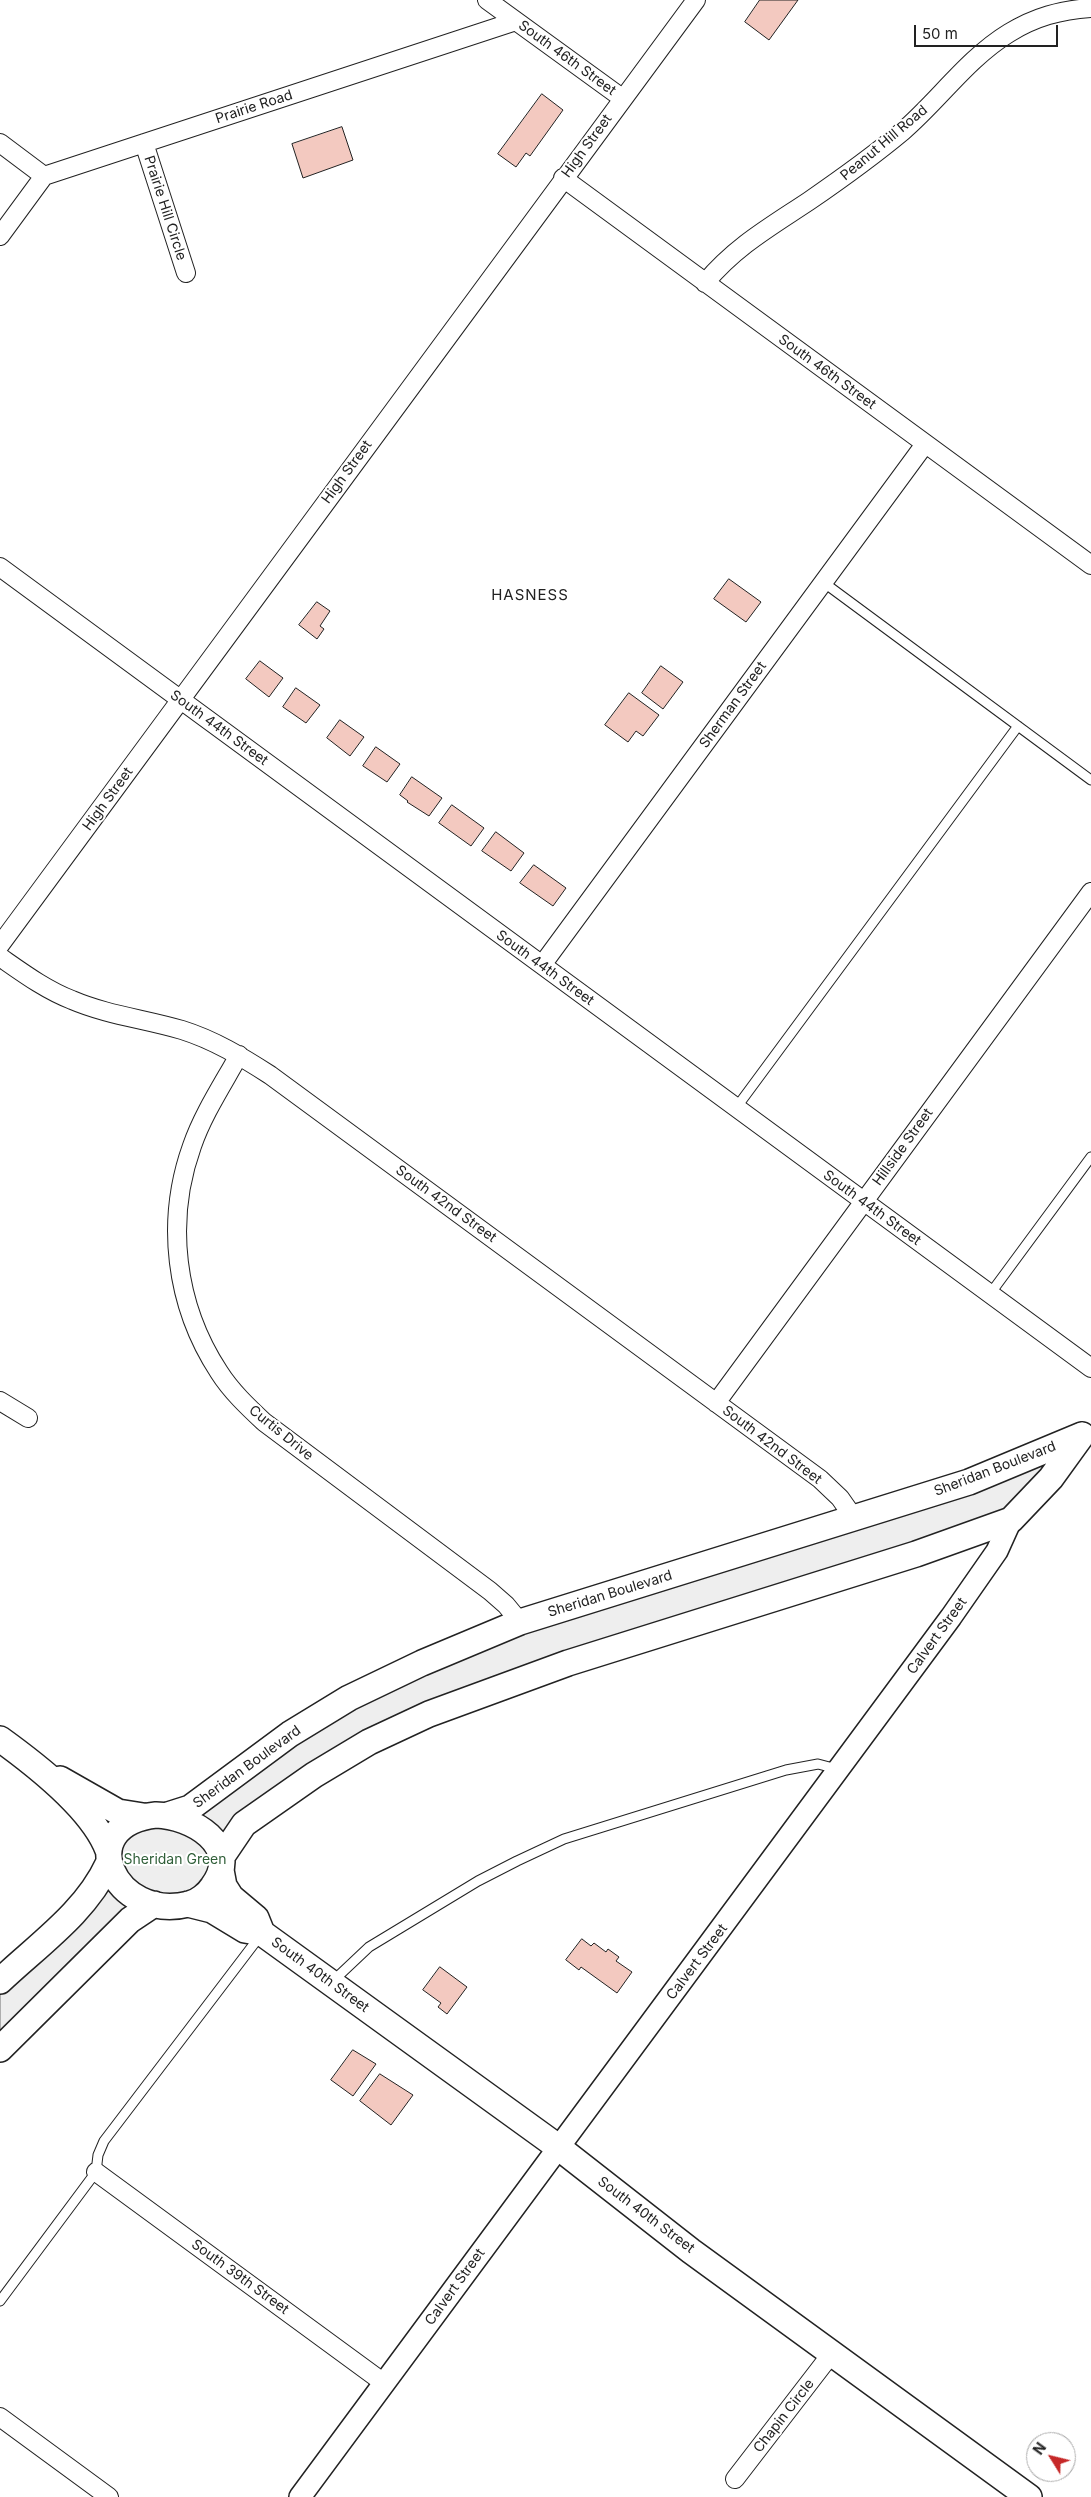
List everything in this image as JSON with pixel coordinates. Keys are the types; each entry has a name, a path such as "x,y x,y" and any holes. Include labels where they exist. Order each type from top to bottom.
{"main road":[{"name":"Sheridan Boulevard","path":"168,1815 190,1808 282,1740 349,1698 422,1663 520,1622 969,1482 1087,1431"},
{"name":"Calvert Street","path":"1011,1520 1051,1478 1087,1431"},
{"path":"38,1767 93,1823 104,1838 108,1857 118,1883 126,1891 142,1901 154,1904 188,1904 197,1901 212,1889 220,1864 244,1824 314,1775 369,1742 429,1714 576,1660 916,1554 1011,1520"},
{"path":"0,1739 38,1767 96,1797 118,1812 143,1816 168,1815 192,1823 208,1834 217,1845 220,1864"},
{"path":"0,1981 82,1904 97,1886 122,1828 143,1816"},
{"name":"South 40th Street","path":"220,1864 224,1886 231,1897 256,1918 262,1934"},
{"path":"0,2049 130,1920 154,1904"},
{"name":"South 40th Street","path":"188,1904 212,1910 245,1930 262,1934 332,1983 558,2147 691,2251 1029,2497"}],"street":[{"name":"South 46th Street","path":"487,0 622,98"},
{"name":"High Street","path":"0,945 563,178 696,0"},
{"name":"Peanut Hill Road","path":"705,282 732,253 846,176 904,130 986,51 1007,34 1038,17 1091,8"},
{"name":"Prairie Road","path":"44,176 516,21"},
{"path":"0,143 44,176 0,236"},
{"name":"Prairie Hill Circle","path":"144,143 186,273"},
{"name":"South 46th Street","path":"563,178 1091,566"},
{"name":"Sherman Street","path":"542,965 924,444"},
{"name":"South 44th Street","path":"0,567 1091,1368"},
{"name":"Hillside Street","path":"716,1403 1091,892"},
{"name":"South 42nd Street","path":"0,957 34,981 70,1000 108,1013 183,1030 239,1055 270,1074 820,1479 840,1498 854,1518"},
{"name":"Curtis Drive","path":"239,1055 202,1122 192,1146 182,1181 178,1204 177,1244 180,1274 187,1304 200,1340 219,1372 242,1401 264,1422 490,1591 506,1605 520,1622"},
{"path":"0,1402 28,1418"},
{"name":"Calvert Street","path":"300,2497 839,1770 986,1568 997,1551 1011,1520"},
{"name":"South 39th Street","path":"96,2172 384,2383"},
{"name":"Chapin Circle","path":"735,2479 832,2353"},
{"path":"0,2418 109,2497"}],"lane":[{"path":"823,582 1091,780"},
{"path":"736,1108 1018,726"},
{"path":"990,1294 1091,1157"},
{"path":"332,1983 370,1947 478,1881 564,1839 786,1770 818,1764 839,1770"},
{"path":"0,2301 96,2172 98,2156 104,2142 262,1934"}],"green space":[{"name":"Sheridan Green","path":"1082,1435 1029,1503 429,1714 244,1824 217,1881 154,1904 0,2049 0,1981 82,1904 108,1850 156,1815 422,1663"}],"building":[{"path":"760,0 798,0 769,40 745,22"},
{"path":"542,94 563,110 530,156 526,153 516,167 498,154"},
{"path":"342,127 353,160 303,178 292,144"},
{"path":"729,579 761,602 746,622 714,599"},
{"path":"317,602 330,611 320,626 324,629 317,639 299,625"},
{"path":"260,661 283,678 269,697 246,679"},
{"path":"661,666 683,682 663,709 642,693"},
{"path":"296,688 320,705 306,723 283,707"},
{"path":"629,693 659,715 643,736 636,731 628,742 605,725"},
{"path":"340,720 364,737 350,756 327,738"},
{"path":"376,747 400,764 387,782 363,766"},
{"path":"412,777 442,798 429,816 407,802 400,795"},
{"path":"452,805 484,828 471,846 439,823"},
{"path":"496,832 524,853 511,871 482,851"},
{"path":"534,865 566,888 553,906 520,883"},
{"path":"582,1939 591,1946 594,1943 606,1952 608,1949 619,1957 616,1961 632,1972 617,1993 581,1967 579,1970 566,1960"},
{"path":"440,1967 467,1987 447,2014 438,2007 441,2003 423,1990"},
{"path":"353,2050 376,2064 353,2096 331,2080"},
{"path":"380,2074 413,2095 391,2125 360,2101"}],"district":[{"name":"HASNESS","path":"530,595"}]}
